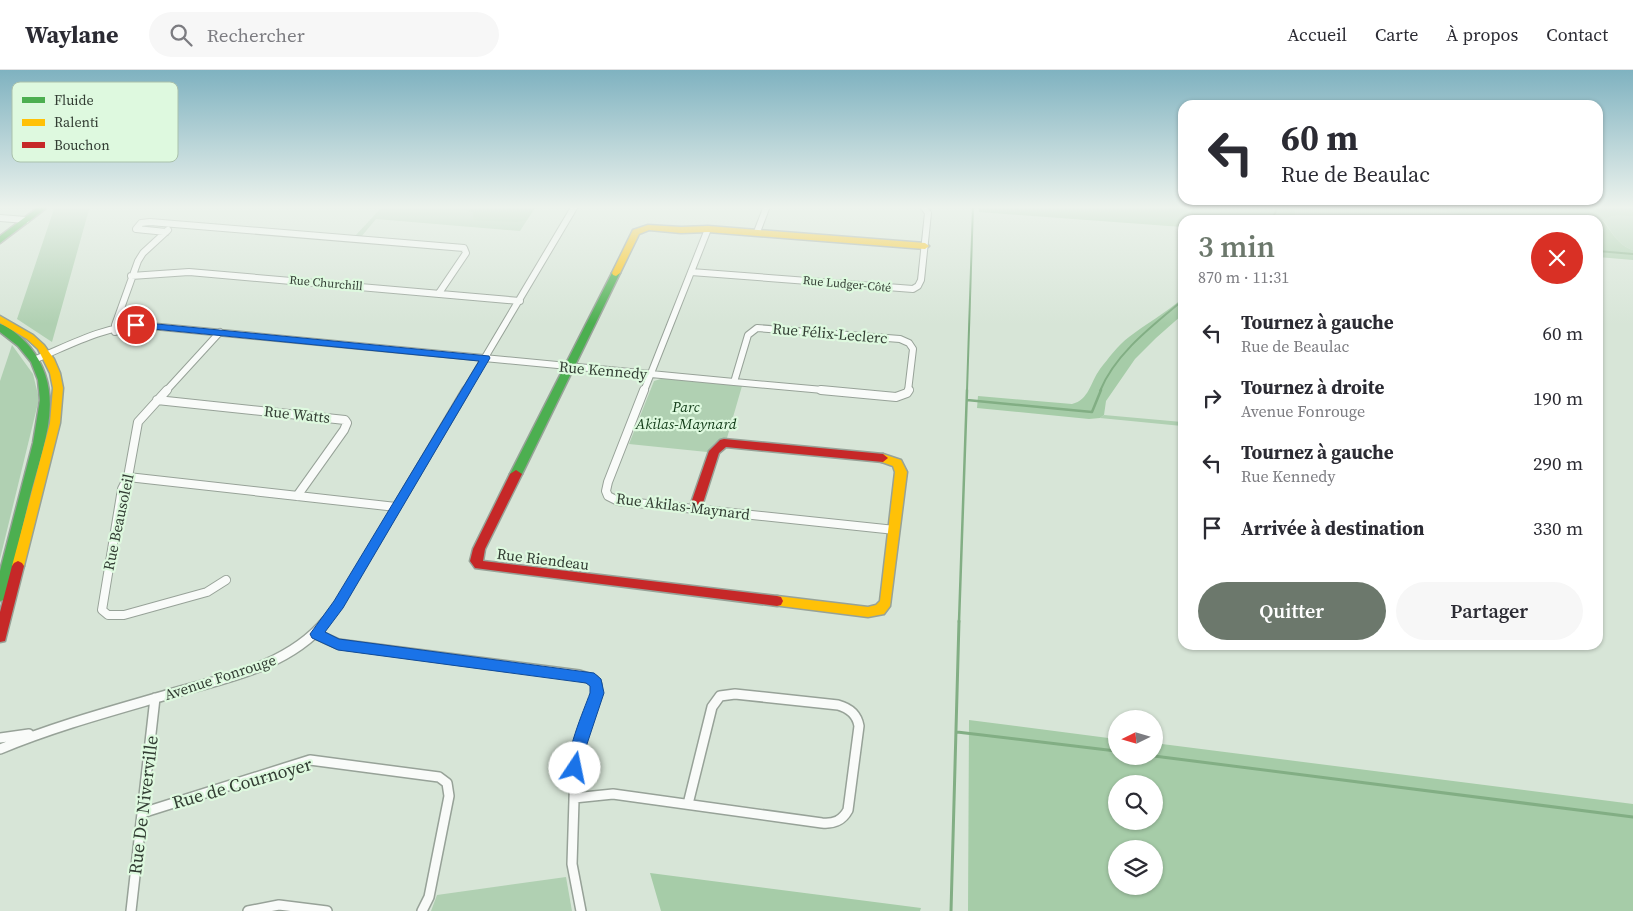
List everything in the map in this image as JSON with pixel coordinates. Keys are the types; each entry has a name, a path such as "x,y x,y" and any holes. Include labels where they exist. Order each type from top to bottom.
{"street":[{"path":"115,330 132,276 143,254 152,245"},
{"path":"421,245 465,249 466,253 439,293"},
{"name":"Avenue Fonrouge","path":"41,732 269,664 290,653 316,634 336,609 553,245"},
{"name":"Rue Riendeau","path":"629,245 479,549 476,559 479,565 868,612 880,610 885,605 895,530"},
{"name":"Rue Akilas-Maynard","path":"702,245 608,482 607,494 612,500 618,501 895,530"},
{"path":"916,245 925,246"},
{"name":"Rue Ludger-Côté","path":"692,272 910,289 917,288 920,284 925,246"},
{"name":"Rue Churchill","path":"132,276 189,272 520,300"},
{"path":"0,319 23,332 49,356 57,379 58,412 0,637"},
{"path":"0,327 20,340 37,361 45,386 45,413 0,596"},
{"name":"Rue Félix-Leclerc","path":"734,382 749,333 755,328 765,328 906,341 911,344 914,351 910,386 907,393"},
{"name":"Rue Kennedy","path":"37,361 115,330 137,330 299,341 893,397 907,393"},
{"name":"Rue Beausoleil","path":"218,334 138,422 128,476 122,490 102,607 103,613 119,616 163,605 207,592 226,580"},
{"name":"Rue Watts","path":"158,400 345,420 347,423 344,430 297,496"},
{"path":"695,509 714,450 724,443 888,458 897,462 901,469 895,530"},
{"path":"128,476 396,507"},
{"path":"316,634 338,644 569,674 592,679 597,685 597,693 578,750 574,798 572,864 581,911"},
{"path":"574,798 613,794 826,823 840,820 848,810 859,726 857,716 849,709 838,705 735,694 720,696 712,707 688,804"},
{"name":"Rue De Niverville","path":"130,911 155,698"},
{"path":"0,738 41,732"},
{"path":"0,749 41,732"},
{"name":"Rue de Cournoyer","path":"142,813 310,760 439,777 447,783 449,796 429,897 422,911"},
{"path":"248,911 268,904 278,903 327,911"}],"green space":[{"path":"42,245 79,245 52,342 17,319"},
{"path":"1603,245 1623,245 1633,250 1633,260 1603,257"},
{"path":"1623,245 1633,245 1633,250"},
{"path":"1178,302 1178,319 1135,359 1106,401 1104,415 1100,418 1089,419 977,408 978,396 1072,404 1078,402 1086,395 1100,369 1113,352 1135,332"},
{"path":"12,345 33,374 39,399 0,559 0,381"},
{"name":"Parc Akilas-Maynard","path":"664,378 742,386 727,438 715,443 707,452 629,444 654,381"},
{"path":"1104,415 1178,422 1178,426 1100,418"},
{"path":"969,720 1108,738 1108,765 1163,765 1163,744 1633,804 1633,911 968,911"},
{"path":"650,873 921,908 920,911 661,911"},
{"path":"566,877 572,911 431,911 437,895"}],"waterway":[{"path":"967,391 972,245"},
{"path":"1603,251 1633,254"},
{"path":"1100,391 1115,365 1125,353 1178,304"},
{"path":"959,622 967,390"},
{"path":"967,400 1092,412 1101,390"},
{"path":"951,911 959,621"},
{"path":"957,732 1108,750"},
{"path":"1163,757 1633,817"}],"traffic: fast":[{"path":"516,474 616,273"},
{"path":"0,327 22,343 36,361 43,380 45,400 39,443 0,596"}],"traffic: slow":[{"path":"616,273 630,245"},
{"path":"915,245 925,246"},
{"path":"0,319 30,337 41,347 55,373 58,388 55,423 18,566"},
{"path":"777,601 868,612 880,610 886,602 901,472 897,463 883,458"}],"traffic: jam":[{"path":"695,509 714,451 724,443 883,458"},
{"path":"516,474 479,549 476,561 479,565 777,601"},
{"path":"0,637 18,566"}],"route":[{"path":"136,325 485,358 339,604 328,621 316,634 329,642 338,644 589,677 594,680 598,689 578,750 575,768"}]}
